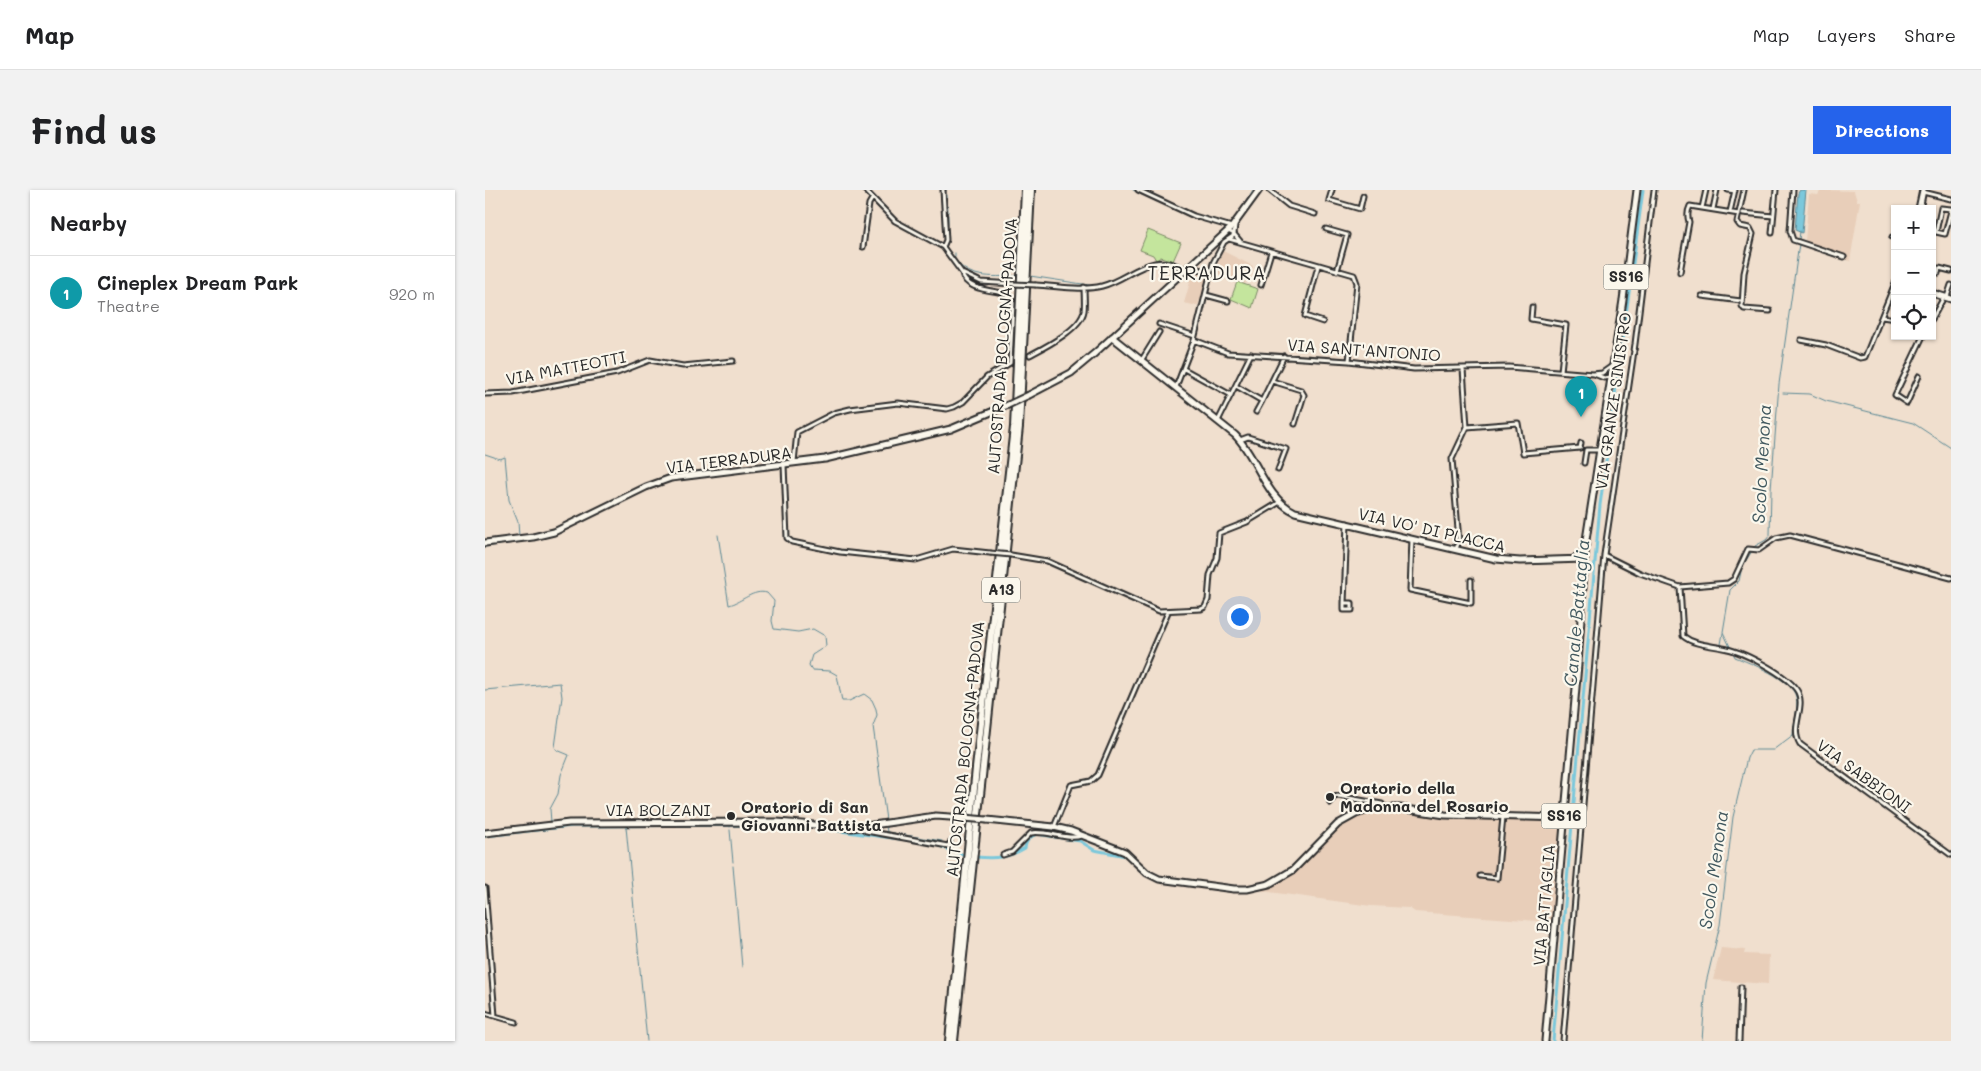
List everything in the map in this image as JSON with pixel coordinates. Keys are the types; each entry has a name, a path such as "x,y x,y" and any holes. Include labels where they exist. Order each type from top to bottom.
{"highway":[{"name":"AUTOSTRADA BOLOGNA-PADOVA","path":"949,1041 976,768 1014,427 1025,190"},
{"name":"AUTOSTRADA BOLOGNA-PADOVA","path":"956,1041 1019,427 1031,190"}],"main road":[{"name":"VIA TERRADURA","path":"485,543 533,537 554,532 646,487 671,478 793,464 926,435 967,423 1008,405 1071,373 1112,338 1237,222 1259,190"},
{"name":"SS16","path":"1584,571 1585,550 1609,396 1637,190"},
{"path":"1920,205 1923,191"},
{"path":"1112,338 1240,440 1278,500"},
{"name":"VIA VO' DI PLACCA","path":"1278,500 1295,512 1508,561 1584,559"},
{"path":"1584,571 1579,563 1573,559 1585,550"},
{"name":"VIA BATTAGLIA","path":"1545,1041 1584,571"},
{"name":"VIA BOLZANI","path":"485,833 575,823 777,822 846,828 936,816 965,818 1054,827 1125,852 1147,873 1159,879 1247,889 1269,884 1293,870 1329,832 1347,818 1365,811 1385,807 1445,815 1564,818"}],"street":[{"path":"793,464 795,435 803,427 839,412 890,404 916,404 951,408 960,404 987,377 1010,363 1013,303 1011,297 1001,292 970,285 943,248 895,221 865,190"},
{"path":"943,190 946,240 943,248"},
{"path":"1138,190 1194,216 1232,227"},
{"path":"1269,190 1289,206 1315,214"},
{"path":"1332,190 1329,200 1360,209 1363,196"},
{"name":"VIA GRANZE SINISTRO","path":"1563,1041 1604,555 1654,190"},
{"path":"1702,208 1706,190"},
{"path":"1713,209 1717,190"},
{"path":"1728,190 1735,190 1730,212"},
{"path":"1744,190 1738,224 1749,228 1753,234 1741,301 1744,309 1770,311"},
{"path":"1772,233 1776,190"},
{"path":"1793,190 1790,231 1793,240 1799,244 1844,257"},
{"path":"1923,191 1951,199"},
{"path":"863,247 869,204 872,199"},
{"path":"1680,272 1689,222 1687,216 1688,209 1690,206 1773,216"},
{"path":"1941,208 1951,210 1945,234 1936,232 1941,208"},
{"path":"1176,388 1194,338 1206,295 1210,272 1224,242 1233,234 1237,222"},
{"path":"1327,229 1347,235 1337,271"},
{"path":"1226,232 1229,231 1241,242"},
{"path":"1229,239 1354,275 1356,279 1349,361"},
{"path":"1261,286 1271,252"},
{"path":"962,273 981,282 1084,287 1102,286 1147,265 1171,264 1210,272"},
{"path":"1318,266 1305,316 1323,322"},
{"path":"1938,273 1939,268 1951,271"},
{"path":"1936,313 1947,298 1951,285"},
{"path":"1030,355 1061,338 1081,319 1084,311 1084,287"},
{"path":"1801,340 1831,347 1862,358 1866,355 1891,293"},
{"path":"1206,295 1228,301"},
{"path":"1702,296 1741,301"},
{"path":"1532,307 1531,318 1566,325 1561,371"},
{"path":"1882,317 1891,318"},
{"name":"VIA SANT'ANTONIO","path":"1159,324 1228,353 1349,361 1414,369 1509,367 1593,374 1602,373"},
{"path":"1141,361 1159,332"},
{"path":"1919,376 1907,403 1895,395 1921,340"},
{"path":"1218,421 1251,354"},
{"path":"1256,412 1284,356"},
{"name":"VIA MATTEOTTI","path":"485,394 513,392 617,373 650,360 679,366 733,361"},
{"path":"1611,377 1602,373 1613,364"},
{"path":"1184,369 1231,395"},
{"path":"1456,550 1459,541 1452,459 1467,427 1463,369"},
{"name":"VIA SANT'ANTONIO","path":"1593,374 1604,378 1611,377"},
{"path":"1604,378 1609,396"},
{"path":"1272,381 1301,390 1303,395 1295,424"},
{"path":"1236,386 1262,400"},
{"path":"1467,427 1518,423 1523,453 1580,448 1581,443"},
{"path":"1240,440 1251,437 1286,449 1278,470"},
{"path":"1584,464 1586,450 1601,450"},
{"path":"784,465 787,538 792,542 840,552 916,560 953,549 1047,561 1152,609 1168,612 1205,607 1210,575 1217,558 1219,534 1247,522 1278,500"},
{"name":"VIA VO' DI PLACCA","path":"1344,603 1347,523"},
{"path":"1604,555 1640,573 1680,587 1728,584 1734,579 1748,549 1762,548 1776,538 1795,536 1841,551 1951,578"},
{"path":"1412,539 1410,590 1471,603 1471,580"},
{"name":"VIA SABBIONI","path":"1680,587 1683,636 1702,645 1733,651 1772,670 1795,688 1800,698 1796,735 1805,748 1951,855"},
{"path":"1054,827 1071,785 1091,782 1099,775 1168,612"},
{"name":"VIA BOLZANI","path":"1331,803 1334,797 1338,796 1382,804 1385,807"},
{"path":"1480,876 1497,878 1503,816"},
{"name":"VIA BOLZANI","path":"861,827 866,831 948,846 950,844"},
{"name":"VIA BOLZANI","path":"1003,855 1012,852 1031,833 1046,832 1071,837 1081,835"},
{"path":"485,888 495,1016"},
{"path":"1739,1041 1741,987"},
{"path":"485,1013 516,1022"}],"shaded area":[{"path":"1821,190 1854,191 1857,201 1860,201 1850,261 1807,248 1807,242 1805,241 1809,194 1818,195"},
{"path":"1223,251 1253,266 1245,284 1214,272"},
{"path":"1194,269 1209,273 1203,299 1199,301 1198,306 1184,303 1190,282 1183,277 1175,285 1189,270"},
{"path":"1384,812 1480,821 1482,817 1548,820 1560,825 1552,922 1415,912 1409,908 1371,906 1262,891 1290,874 1345,823 1368,814"},
{"path":"1721,948 1745,950 1744,954 1769,955 1768,984 1713,980"}],"green space":[{"path":"1148,230 1181,243 1173,261 1161,257 1156,260 1153,255 1140,250"},
{"path":"1237,282 1258,289 1252,308 1231,299"}],"water":[{"path":"1800,190 1806,190 1802,233 1795,230 1798,193"}],"waterway":[{"path":"1133,190 1147,196"},
{"path":"1241,210 1253,190"},
{"name":"Canale Battaglia","path":"1553,1041 1600,505 1643,190"},
{"path":"947,195 948,212"},
{"path":"1176,209 1198,219 1227,227"},
{"path":"948,215 948,224"},
{"name":"Scolo Menona","path":"1799,240 1800,231"},
{"name":"Scolo Menona","path":"1702,1041 1706,983 1720,925 1733,817 1747,758 1751,750 1773,750 1793,735 1796,711 1797,701 1793,690 1770,672 1735,657 1723,632 1730,590 1739,581 1742,567 1755,546 1766,540 1770,535 1771,489 1779,384 1799,244"},
{"path":"956,260 962,267 976,274 984,276 1018,276"},
{"path":"1030,276 1089,285"},
{"path":"1783,393 1810,394 1826,401 1913,423 1951,448"},
{"path":"485,454 500,459 505,457 509,500 518,522 519,536"},
{"path":"718,535 729,605 752,594 767,593 774,601 772,621 774,629 798,632 813,629 825,636 826,646 812,655 809,665 812,670 830,671 837,675 842,701 849,701 864,694 872,700 877,715 873,726 886,820"},
{"path":"485,547 520,542"},
{"path":"1720,650 1723,633"},
{"path":"485,690 560,683 562,697 555,747 557,750 569,755 561,775 558,794 550,809 551,822"},
{"path":"485,836 572,826 784,825"},
{"path":"886,826 887,832 942,841"},
{"path":"626,827 647,1041"},
{"path":"810,827 900,839"},
{"path":"730,830 733,862"},
{"path":"976,857 996,858 1013,854 1025,848 1028,839 1037,834 1080,841 1094,850 1126,856"},
{"path":"934,844 966,856"},
{"path":"733,866 742,967"}],"place":[{"name":"Cineplex Dream Park","path":"1581,417"},
{"name":"Oratorio della Madonna del Rosario","path":"1330,797"},
{"name":"Oratorio di San Giovanni Battista","path":"731,816"}],"district":[{"name":"TERRADURA","path":"1207,273"}]}
